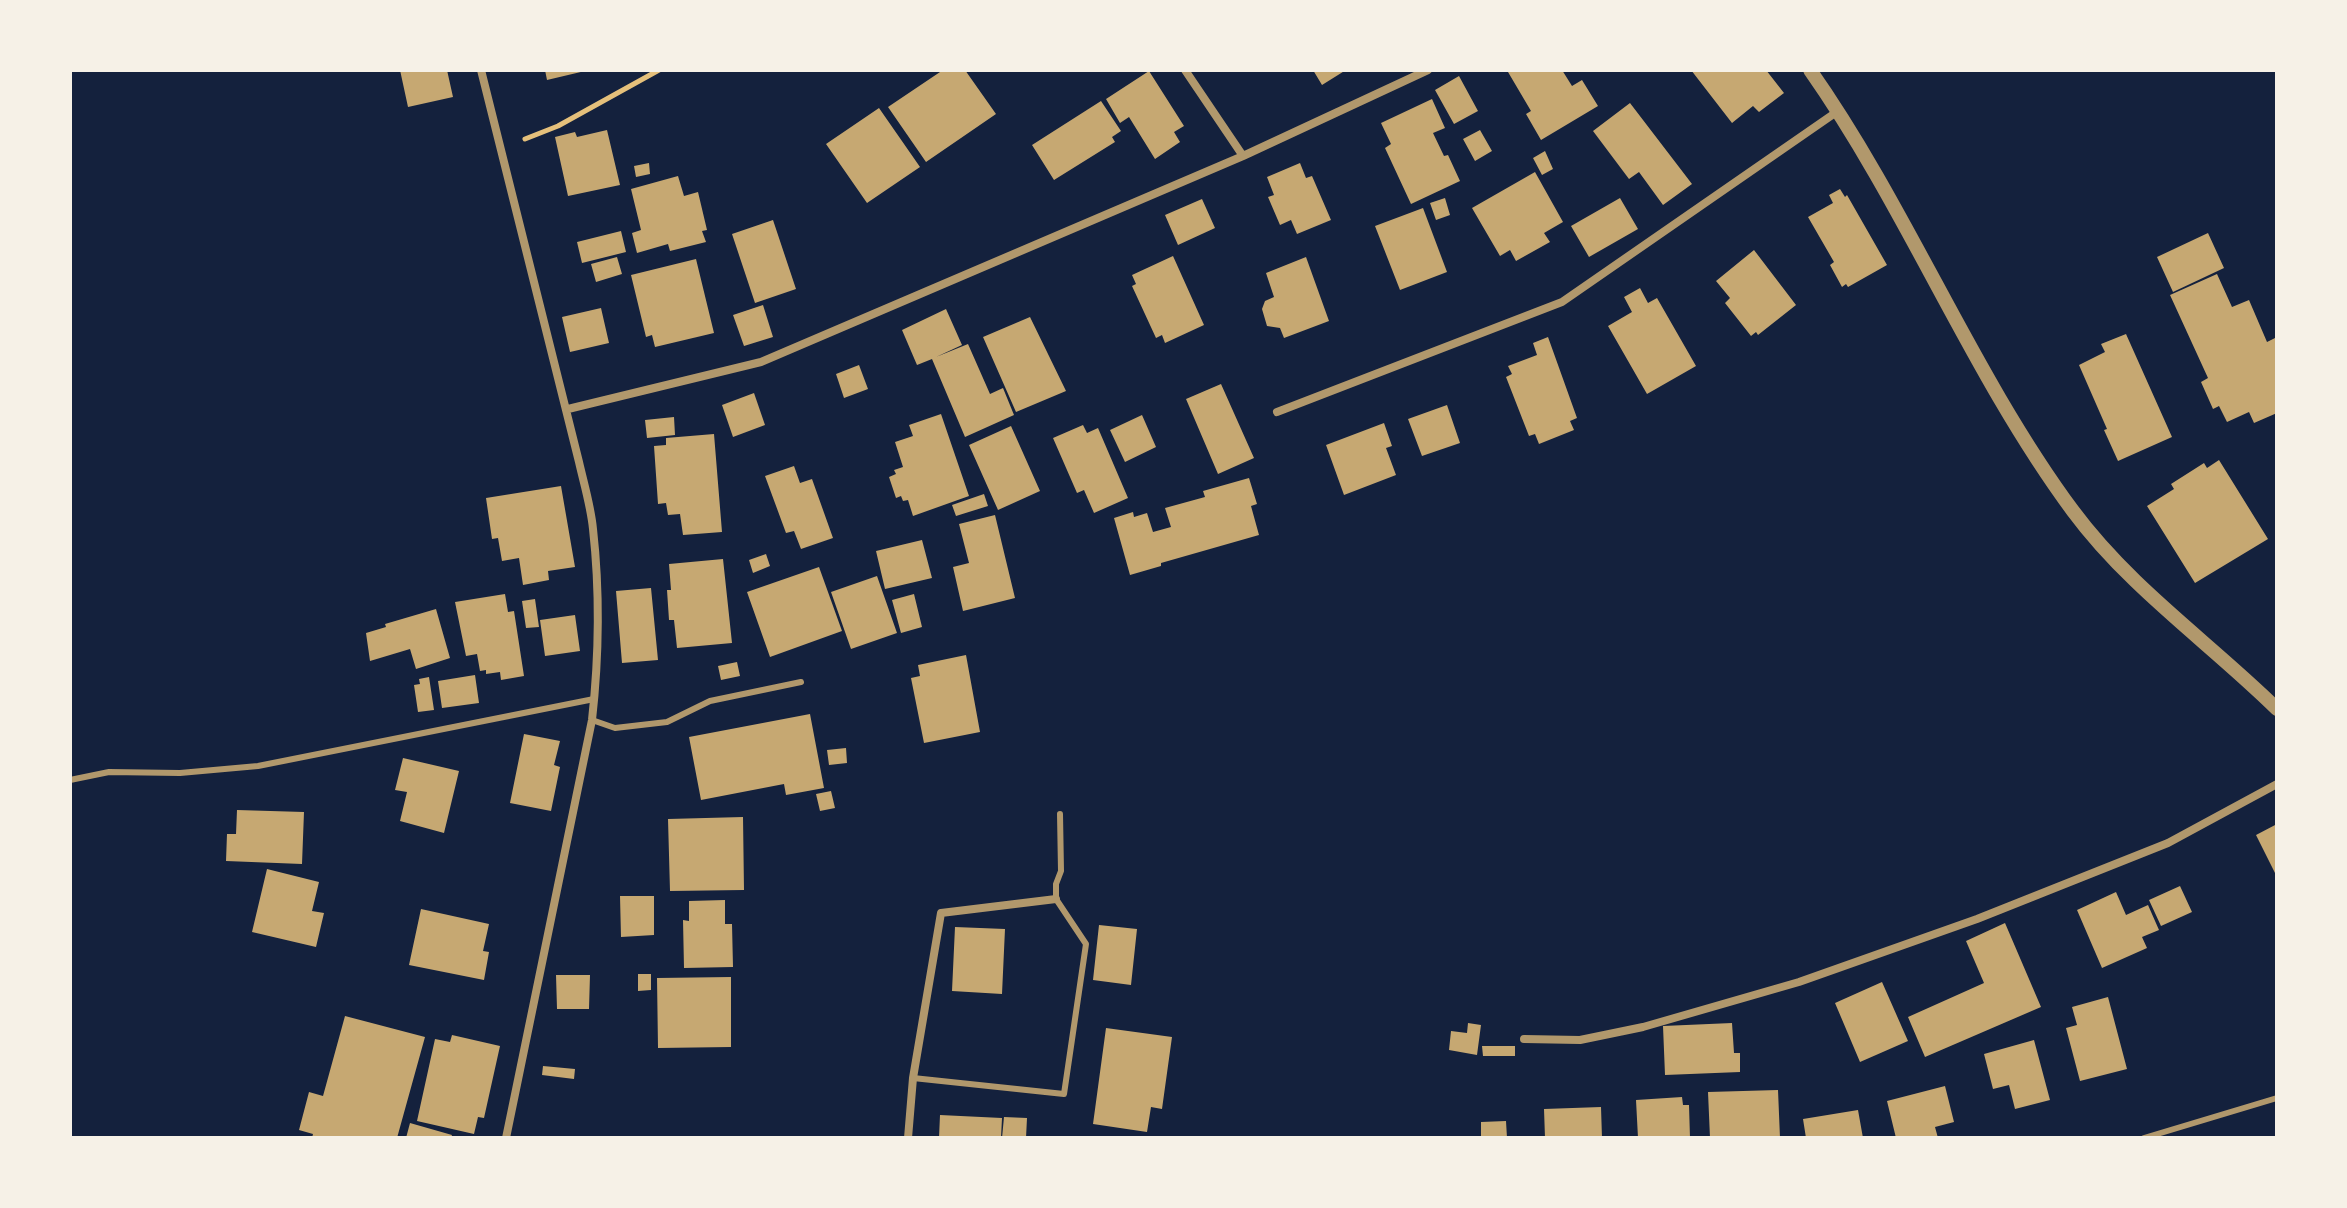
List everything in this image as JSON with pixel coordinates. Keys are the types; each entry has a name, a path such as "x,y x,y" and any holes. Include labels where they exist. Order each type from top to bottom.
{"street":[{"path":"481,70 568,409 593,527 598,667 592,720 506,1138"},
{"path":"1185,70 1243,156"},
{"path":"568,409 761,362 1243,156 1428,70"},
{"path":"1810,70 1875,169 2020,433 2075,514 2145,591 2242,674 2277,709"},
{"path":"1277,412 1562,302 1838,110"},
{"path":"1524,1039 1580,1040 1643,1027 1799,982 1977,919 2168,843 2277,784"},
{"path":"908,1138 913,1078 941,913 1056,899"}],"lane":[{"path":"592,720 615,728 667,722 710,701 801,682"},
{"path":"70,780 109,772 180,773 258,766 594,699"},
{"path":"913,1078 1064,1094 1086,944 1056,899 1056,884 1061,871 1060,814"},
{"path":"2144,1138 2277,1098"}],"path":[{"path":"500,148 558,126 659,70"}],"building":[{"path":"400,70 447,70 453,97 408,107"},
{"path":"545,70 585,70 585,71 547,80"},
{"path":"943,70 965,70 996,114 926,162 888,107"},
{"path":"1313,70 1346,70 1322,85"},
{"path":"1562,70 1572,86 1582,80 1598,106 1541,140 1526,114 1531,111 1508,72"},
{"path":"1691,70 1766,70 1784,93 1759,112 1753,106 1732,123"},
{"path":"1149,71 1184,126 1174,132 1180,142 1155,159 1129,117 1120,123 1106,99"},
{"path":"1459,76 1478,111 1454,124 1435,90"},
{"path":"1432,99 1445,128 1433,133 1460,181 1411,204 1385,148 1391,144 1381,123"},
{"path":"1101,101 1121,131 1112,137 1115,142 1054,180 1032,145"},
{"path":"1630,103 1692,184 1663,205 1639,172 1629,179 1593,131"},
{"path":"879,108 920,167 867,203 826,144"},
{"path":"607,130 620,185 568,196 555,137 575,132 577,137"},
{"path":"1480,130 1492,151 1475,161 1463,139"},
{"path":"1545,151 1553,169 1542,175 1533,158"},
{"path":"649,163 650,174 636,177 634,166"},
{"path":"1300,163 1306,178 1312,176 1331,220 1297,234 1291,220 1280,225 1268,197 1274,195 1267,177"},
{"path":"1535,172 1563,222 1544,233 1550,242 1516,261 1510,250 1500,256 1472,208"},
{"path":"678,176 684,196 698,192 707,230 702,231 706,242 670,251 668,244 637,253 632,233 641,230 631,189"},
{"path":"1840,189 1845,197 1847,195 1887,265 1848,287 1846,284 1842,287 1830,265 1834,262 1808,217 1833,203 1829,195"},
{"path":"1445,198 1450,215 1436,220 1430,203"},
{"path":"1620,198 1638,229 1589,257 1571,226"},
{"path":"1202,199 1215,228 1178,245 1165,215"},
{"path":"1423,208 1447,272 1400,290 1375,226"},
{"path":"773,220 796,289 755,303 732,234"},
{"path":"621,231 626,252 582,263 577,242"},
{"path":"2208,233 2224,268 2173,292 2157,257"},
{"path":"1754,250 1796,305 1758,335 1756,332 1751,336 1725,303 1730,298 1716,281"},
{"path":"1173,256 1204,325 1165,343 1162,335 1156,338 1132,286 1136,284 1132,275"},
{"path":"617,257 622,274 596,282 591,264"},
{"path":"1306,257 1329,321 1284,338 1280,328 1267,326 1262,309 1265,301 1274,297 1266,273"},
{"path":"696,259 714,333 655,347 652,335 646,337 631,275"},
{"path":"2217,274 2232,307 2249,300 2267,342 2277,337 2277,413 2254,423 2249,412 2227,422 2219,406 2213,409 2201,382 2208,378 2170,295"},
{"path":"1640,288 1648,303 1657,298 1696,366 1647,394 1608,326 1632,312 1624,297"},
{"path":"763,305 773,337 744,346 733,315"},
{"path":"601,308 609,343 570,352 562,317"},
{"path":"946,309 962,345 936,357 968,344 990,394 1003,388 1014,415 965,437 932,359 917,365 902,330"},
{"path":"1030,317 1066,391 1016,412 983,337"},
{"path":"2126,334 2172,437 2118,461 2079,365 2105,352 2101,344"},
{"path":"1548,337 1577,418 1570,421 1574,430 1539,444 1535,434 1529,436 1506,377 1512,374 1508,366 1537,355 1533,343"},
{"path":"859,365 868,389 844,398 836,374"},
{"path":"1221,384 1254,458 1218,474 1186,399"},
{"path":"754,393 765,425 733,437 722,405"},
{"path":"1447,405 1460,443 1422,456 1408,419"},
{"path":"941,414 969,496 913,516 908,500 903,501 901,496 896,498 889,477 896,474 894,470 903,467 895,442 913,436 909,425"},
{"path":"1142,415 1156,447 1125,462 1110,430"},
{"path":"674,417 675,435 647,438 645,420"},
{"path":"1384,423 1392,446 1386,448 1396,475 1344,495 1326,445"},
{"path":"1083,425 1087,433 1098,428 1128,498 1094,513 1084,490 1077,493 1053,438"},
{"path":"1011,426 1040,491 998,510 969,445"},
{"path":"714,434 722,532 683,535 680,514 668,515 666,503 658,504 654,446 666,445 666,438"},
{"path":"2219,460 2268,539 2195,583 2147,506 2174,489 2171,484 2204,463 2207,468"},
{"path":"794,466 800,483 812,479 833,538 801,549 794,531 786,533 765,476"},
{"path":"1249,478 1257,504 1251,506 1259,535 1130,575 1114,518 1133,512 1134,517 1147,513 1153,532 1171,527 1165,508 1205,497 1203,491"},
{"path":"561,486 575,567 548,571 549,580 523,585 519,558 502,561 498,538 492,539 486,498"},
{"path":"984,494 988,506 956,516 952,505"},
{"path":"995,515 1015,598 963,611 953,567 969,563 959,524"},
{"path":"922,540 932,578 885,589 876,551"},
{"path":"766,554 770,566 753,573 749,560"},
{"path":"723,559 732,643 677,648 674,620 669,620 669,564"},
{"path":"819,567 842,631 770,657 747,592"},
{"path":"877,576 897,633 851,649 831,592"},
{"path":"651,588 658,660 622,663 616,591"},
{"path":"505,594 508,612 514,611 524,676 501,680 500,672 486,674 486,670 480,671 477,654 466,656 455,602"},
{"path":"914,594 922,627 901,633 892,600"},
{"path":"535,599 539,627 526,628 522,601"},
{"path":"436,609 450,658 416,669 410,649 370,661 366,633"},
{"path":"575,615 580,651 545,656 540,620"},
{"path":"966,655 980,732 924,743 911,678 920,676 918,665"},
{"path":"737,662 740,676 721,680 718,666"},
{"path":"475,675 479,703 442,708 438,681"},
{"path":"429,677 434,710 418,712 414,685 420,684 419,679"},
{"path":"810,714 824,788 786,795 784,784 701,800 689,737"},
{"path":"524,734 560,741 554,765 560,767 551,811 510,803"},
{"path":"846,748 847,763 829,765 827,750"},
{"path":"403,758 459,771 444,833 400,821 407,792 395,790"},
{"path":"831,791 835,808 820,811 816,794"},
{"path":"237,810 304,812 302,864 226,861 227,834 236,834"},
{"path":"743,817 744,890 670,891 668,819"},
{"path":"2277,824 2277,877 2256,835"},
{"path":"267,869 319,882 312,911 324,913 316,947 252,932"},
{"path":"2180,886 2192,912 2161,926 2149,900"},
{"path":"2116,892 2126,915 2148,905 2159,930 2142,937 2147,948 2102,968 2077,910"},
{"path":"620,896 654,896 654,935 621,937"},
{"path":"725,900 725,924 732,924 733,967 684,968 683,920 689,921 689,901"},
{"path":"421,909 489,924 483,951 489,952 484,980 409,965"},
{"path":"2005,923 2041,1007 1925,1057 1908,1017 1984,983 1966,941"},
{"path":"1099,925 1137,929 1131,985 1093,980"},
{"path":"955,927 1005,929 1002,994 952,991"},
{"path":"638,974 651,974 651,990 638,991"},
{"path":"556,975 590,975 589,1009 557,1009"},
{"path":"731,977 731,1047 658,1048 657,978"},
{"path":"1882,982 1908,1041 1860,1062 1835,1003"},
{"path":"2108,997 2127,1069 2080,1081 2066,1028 2077,1025 2072,1007"},
{"path":"345,1016 425,1037 397,1138 312,1138 313,1134 299,1130 309,1092 323,1096"},
{"path":"1468,1023 1481,1025 1477,1055 1449,1050 1451,1031 1467,1033"},
{"path":"1732,1023 1734,1053 1740,1053 1740,1072 1665,1075 1663,1026"},
{"path":"1106,1028 1172,1037 1162,1109 1151,1107 1147,1132 1093,1124"},
{"path":"452,1035 500,1046 484,1118 478,1117 474,1134 417,1121 435,1039 450,1042"},
{"path":"2034,1040 2050,1100 2015,1109 2009,1085 1993,1089 1984,1054"},
{"path":"1482,1046 1515,1046 1515,1056 1483,1056"},
{"path":"543,1066 575,1069 574,1079 542,1075"},
{"path":"1945,1086 1954,1122 1935,1127 1938,1138 1896,1138 1887,1101"},
{"path":"1778,1090 1780,1138 1710,1138 1708,1092"},
{"path":"1682,1097 1683,1105 1689,1105 1690,1138 1638,1138 1636,1100"},
{"path":"1601,1107 1602,1138 1545,1138 1544,1109"},
{"path":"1858,1110 1863,1138 1806,1138 1803,1119"},
{"path":"940,1115 1002,1118 1001,1138 939,1138"},
{"path":"1004,1117 1027,1118 1026,1138 1002,1138"},
{"path":"1506,1121 1507,1138 1481,1138 1481,1122"},
{"path":"410,1123 452,1135 451,1138 406,1138"}]}
